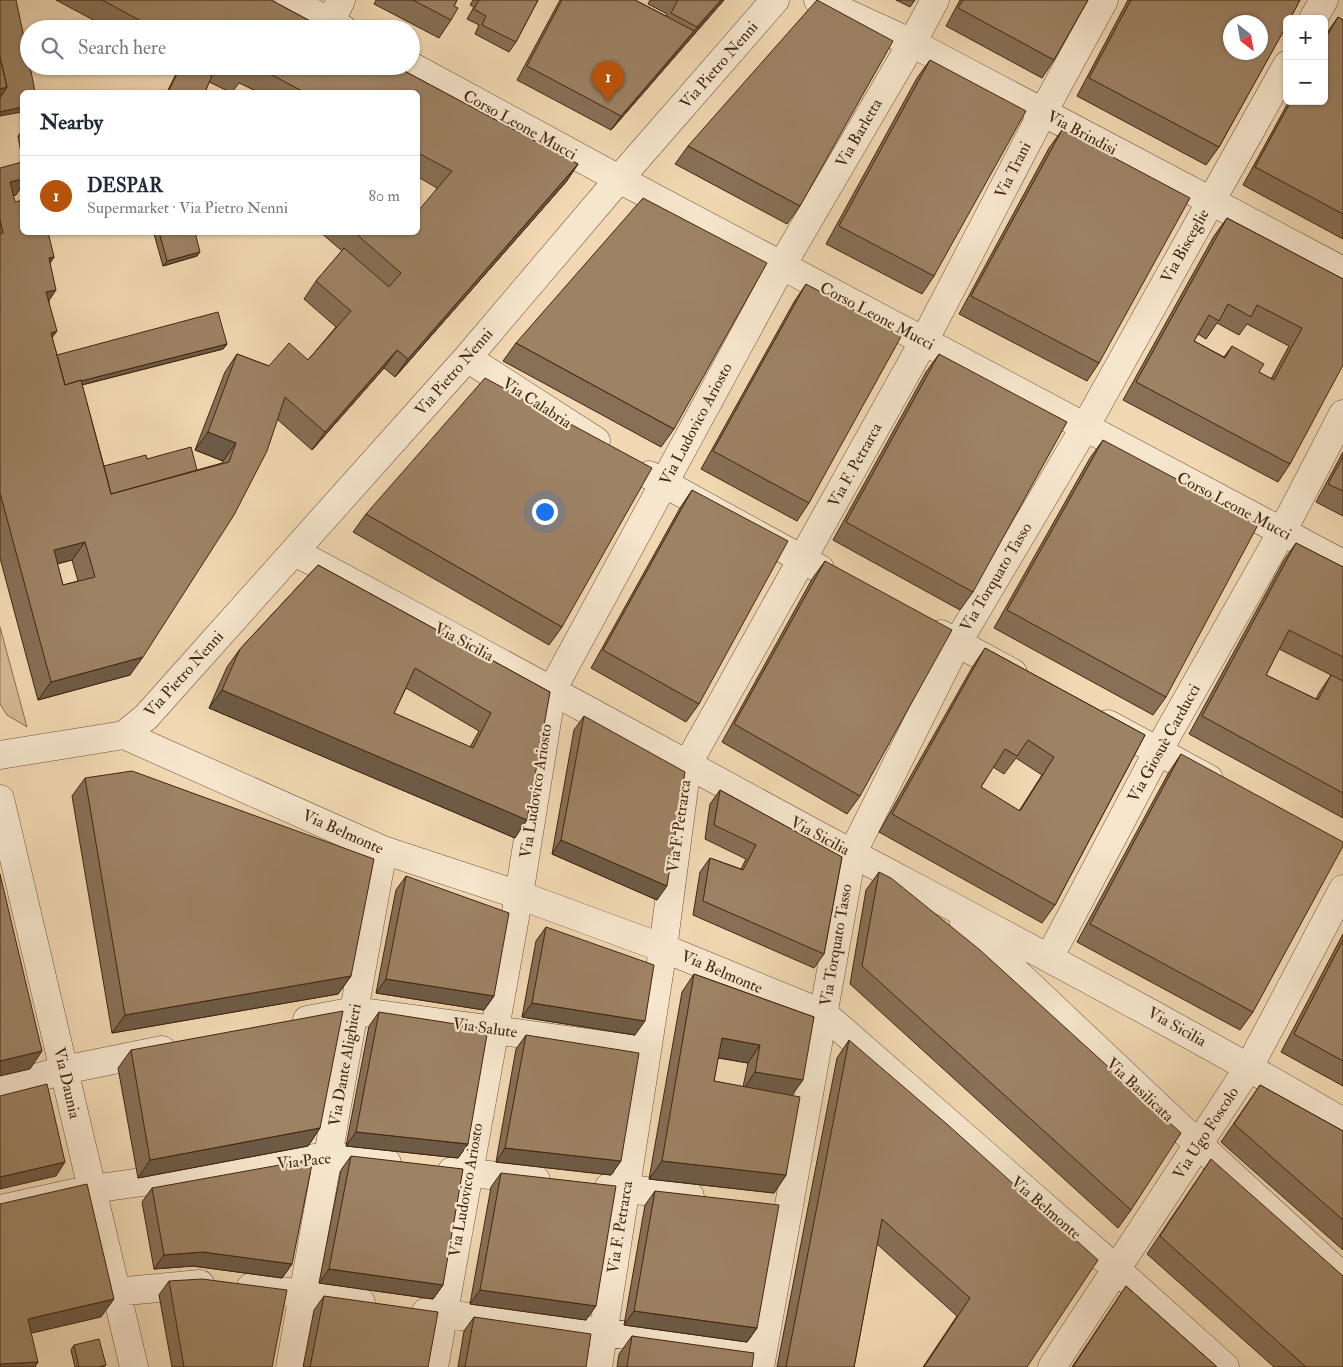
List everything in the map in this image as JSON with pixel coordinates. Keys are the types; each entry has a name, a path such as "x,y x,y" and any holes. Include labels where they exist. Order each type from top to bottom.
{"street":[{"path":"289,0 338,17"},
{"name":"Via Pietro Nenni","path":"124,735 146,717 295,552 467,358 619,179 776,0"},
{"name":"Via Brindisi","path":"818,0 912,43 1343,271"},
{"name":"Via Barletta","path":"782,265 912,43 935,0"},
{"name":"Via Trani","path":"924,341 1043,112 1104,0"},
{"path":"1315,15 1324,0"},
{"path":"1331,0 1343,6"},
{"name":"Corso Leone Mucci","path":"420,71 619,179 1343,564"},
{"name":"Via Bisceglie","path":"1084,427 1283,72"},
{"name":"Via Ludovico Ariosto","path":"434,1367 519,895 552,690 782,265"},
{"name":"Via F. Petrarca","path":"598,1367 663,948 687,765 924,341"},
{"name":"Via Calabria","path":"467,358 664,484 846,582"},
{"name":"Via Giosuè Carducci","path":"1049,958 1158,751 1282,532 1343,414"},
{"name":"Via Torquato Tasso","path":"761,1361 852,854 957,643 1084,427"},
{"name":"Via Sicilia","path":"295,552 852,854 1049,958 1249,1067 1343,1122"},
{"path":"923,624 1036,685"},
{"path":"1088,714 1234,792"},
{"path":"0,754 124,735"},
{"name":"Via Belmonte","path":"124,735 383,850 519,895 663,948 824,1014 1116,1269 1225,1367"},
{"name":"Via Daunia","path":"0,799 134,1367"},
{"name":"Via Dante Alighieri","path":"290,1367 383,850"},
{"name":"Via Ugo Foscolo","path":"1052,1367 1249,1067 1343,889"},
{"name":"Via Basilicata","path":"940,900 1198,1144 1343,1277"},
{"name":"Via Salute","path":"287,1025 355,1011 647,1051"},
{"path":"0,1088 64,1070 190,1044"},
{"name":"Via Pace","path":"0,1209 92,1189 329,1156 469,1174 557,1182"},
{"path":"587,1184 712,1198"},
{"path":"760,1204 788,1207"},
{"path":"116,1292 213,1282 304,1293 444,1314 603,1332 761,1361"}],"shaded area":[{"path":"0,627 27,727 7,715 0,704"}],"building":[{"path":"0,0 16,0 20,20 20,75 32,75 35,90 20,90 20,107 0,112 0,98 7,87 0,57"},
{"path":"102,0 271,0 308,20 139,20"},
{"path":"413,0 457,0 454,6 458,8 451,20"},
{"path":"479,0 538,0 516,42 482,25 486,16 474,9"},
{"path":"562,0 635,0 694,31 621,116 527,66"},
{"path":"678,0 721,0 697,27 671,13"},
{"path":"817,0 893,41 800,206 688,146"},
{"path":"963,0 1088,0 1054,60 958,8"},
{"path":"1131,0 1300,0 1292,15 1283,15 1283,32 1268,59 1268,15 1223,15 1223,60 1267,60 1219,147 1089,78"},
{"path":"1338,17 1343,20 1343,214 1255,167 1289,105 1328,105 1328,34"},
{"path":"0,57 7,87 0,89"},
{"path":"930,60 1026,111 934,276 839,226"},
{"path":"176,75 212,76 206,90 169,90"},
{"path":"272,75 412,75 578,164 408,359 397,350 325,432 285,397 267,451 234,515 143,657 51,682 0,493 0,234 3,233 0,220 0,168 20,163 20,180 10,182 15,202 20,201 20,235 49,235 54,257 49,258 56,290 46,292 57,331 51,333 65,385 81,380 111,494 229,462 236,443 208,432 237,354 269,366 289,343 308,360 351,311 316,281 344,248 389,287 401,273 357,235 420,235 420,209 452,171 420,154 420,90 300,90","holes":["85,542 95,577 63,585 54,550"]},
{"path":"1062,130 1190,198 1099,363 971,296"},
{"path":"643,198 767,263 674,429 516,343"},
{"path":"1227,218 1343,279 1343,365 1290,464 1136,382","holes":["1228,304 1251,317 1257,305 1302,328 1274,380 1259,372 1264,364 1232,346 1225,358 1194,341 1209,315 1219,321"]},
{"path":"160,235 196,235 200,252 167,261"},
{"path":"806,284 902,335 809,503 713,451"},
{"path":"218,312 227,344 65,385 57,355"},
{"path":"939,354 1067,422 973,592 846,522"},
{"path":"485,378 652,468 562,627 366,514"},
{"path":"1103,440 1259,523 1166,697 1007,610"},
{"path":"191,447 197,470 111,494 104,466 146,455 147,459"},
{"path":"1343,457 1343,491 1328,484"},
{"path":"692,490 788,541 699,704 603,650"},
{"path":"1296,543 1343,567 1343,657 1289,630 1266,675 1318,700 1331,675 1343,681 1343,793 1202,716"},
{"path":"825,561 952,630 860,796 734,724"},
{"path":"318,565 550,692 527,820 222,690 240,649","holes":["415,668 491,713 473,748 394,713"]},
{"path":"985,648 1145,735 1055,905 892,814","holes":["1028,740 1054,757 1020,811 981,787 1005,749 1017,756"]},
{"path":"584,716 685,772 667,886 561,840"},
{"path":"1181,754 1343,842 1343,846 1253,1012 1090,924"},
{"path":"132,771 374,859 351,976 125,1015 85,778"},
{"path":"720,790 842,857 824,954 703,901 710,858 743,870 756,845 714,825"},
{"path":"879,872 891,878 980,950 1181,1133 1131,1210 862,966"},
{"path":"0,874 42,1051 0,1061"},
{"path":"406,876 509,913 494,996 386,979"},
{"path":"546,927 654,965 645,1021 532,1003"},
{"path":"1343,940 1343,1061 1294,1034"},
{"path":"694,974 814,1017 803,1080 755,1072 760,1045 722,1038 714,1081 800,1097 786,1175 662,1161"},
{"path":"343,1011 320,1128 150,1160 131,1050"},
{"path":"379,1012 488,1029 468,1144 356,1132"},
{"path":"526,1035 639,1053 621,1161 505,1148"},
{"path":"849,1040 948,1125 1098,1260 1027,1367 924,1367 970,1298 882,1219 854,1367 786,1367"},
{"path":"47,1084 65,1162 0,1177 0,1096"},
{"path":"1260,1085 1343,1131 1343,1220 1234,1124"},
{"path":"351,1156 463,1169 443,1285 329,1269"},
{"path":"313,1159 292,1264 203,1252 164,1255 152,1188"},
{"path":"1211,1159 1343,1276 1343,1367 1306,1367 1160,1236"},
{"path":"501,1173 616,1186 596,1306 480,1290"},
{"path":"87,1184 114,1299 28,1319 38,1362 0,1364 0,1204"},
{"path":"655,1191 779,1205 757,1328 634,1311"},
{"path":"202,1279 287,1290 272,1367 184,1367 169,1281"},
{"path":"1126,1286 1217,1367 1073,1367"},
{"path":"324,1296 438,1312 428,1367 310,1367"},
{"path":"474,1317 591,1334 586,1367 465,1367"},
{"path":"632,1336 754,1353 752,1367 627,1367"},
{"path":"99,1339 106,1365 79,1367 74,1345"}],"place":[{"name":"DESPAR","path":"608,102"}]}
